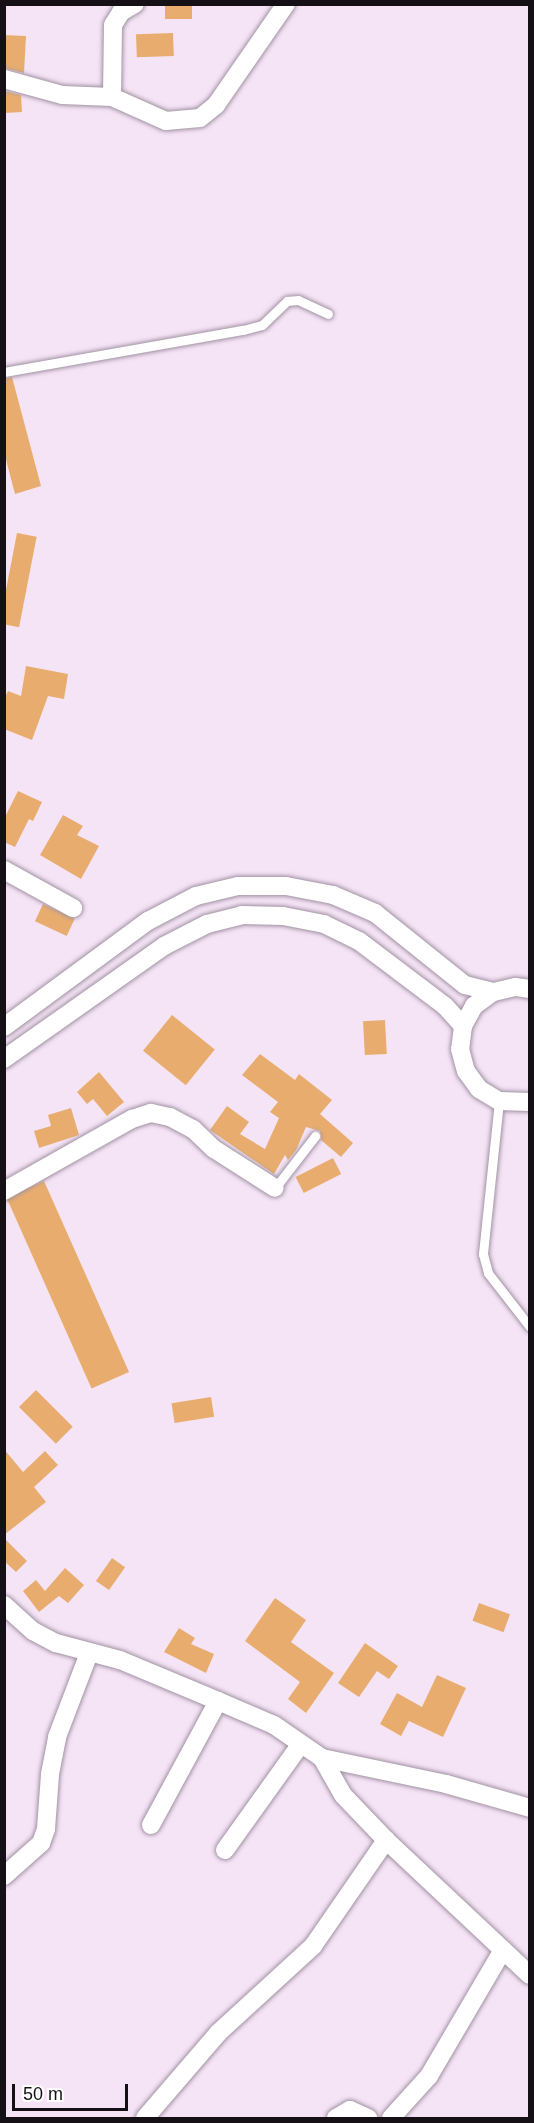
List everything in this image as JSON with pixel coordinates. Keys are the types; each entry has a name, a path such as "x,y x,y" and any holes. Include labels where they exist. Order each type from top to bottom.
{"street":[{"path":"112,97 113,25 122,12 135,4"},
{"path":"4,79 62,95 112,97 166,121 200,118 216,105 286,4"},
{"path":"4,870 73,908"},
{"path":"4,1027 148,921 196,896 238,886 285,886 333,895 375,913 465,984 493,992"},
{"path":"4,1059 164,946 207,924 242,915 283,916 324,924 359,940 437,1000 463,1026"},
{"path":"530,989 515,987 493,992 474,1006 463,1026 460,1049 466,1071 479,1089 499,1101 530,1102"},
{"path":"4,1191 132,1119 151,1113 170,1117 193,1129 214,1149 274,1188"},
{"path":"4,1605 41,1635 89,1653 120,1660 274,1725 322,1758 530,1808"},
{"path":"4,1876 40,1843 46,1829 50,1774 57,1737 89,1653"},
{"path":"151,1824 218,1701"},
{"path":"225,1850 301,1744"},
{"path":"322,1758 343,1795 386,1840 530,1975"},
{"path":"145,2118 218,2032 313,1946 386,1840"},
{"path":"391,2118 429,2076 503,1950"},
{"path":"336,2118 350,2110 368,2118"}],"lane":[{"path":"4,372 243,330 262,325 287,301 298,300 328,314"},
{"path":"499,1101 483,1254 488,1273 530,1327"},
{"path":"274,1188 315,1136"}],"building":[{"path":"165,4 192,4 192,19 165,19"},
{"path":"173,33 174,56 137,57 136,34"},
{"path":"4,35 26,36 24,73 4,68"},
{"path":"4,91 21,95 22,112 4,113"},
{"path":"12,377 41,486 15,494 4,452 4,379"},
{"path":"17,533 37,537 19,627 4,624 4,600"},
{"path":"26,666 68,674 64,699 48,696 32,740 4,729 4,699 8,691 21,696"},
{"path":"18,791 42,802 33,821 29,819 15,847 4,842 4,819"},
{"path":"63,815 83,826 77,835 99,846 81,879 40,855"},
{"path":"43,904 75,919 67,936 35,921"},
{"path":"172,1015 215,1050 186,1085 143,1051"},
{"path":"385,1020 387,1054 365,1055 363,1021"},
{"path":"260,1054 295,1080 299,1074 332,1100 320,1114 353,1143 341,1157 321,1140 320,1131 306,1127 296,1150 288,1160 285,1155 274,1174 210,1130 227,1106 249,1122 240,1134 265,1149 279,1118 270,1112 278,1102 242,1075"},
{"path":"99,1072 124,1102 107,1116 93,1099 87,1104 77,1092"},
{"path":"71,1108 79,1135 39,1148 34,1131 51,1126 48,1115"},
{"path":"333,1158 341,1174 304,1193 296,1177"},
{"path":"44,1181 129,1372 92,1389 7,1198"},
{"path":"36,1390 73,1427 56,1444 19,1407"},
{"path":"211,1397 214,1417 175,1423 171,1403"},
{"path":"4,1449 23,1472 45,1451 58,1465 34,1487 46,1502 4,1535"},
{"path":"4,1538 27,1561 16,1572 4,1561"},
{"path":"112,1558 125,1567 109,1590 96,1581"},
{"path":"65,1568 84,1585 68,1603 59,1596 39,1612 23,1591 36,1580 45,1591"},
{"path":"275,1598 306,1620 291,1642 334,1673 306,1713 288,1699 300,1682 245,1641"},
{"path":"479,1603 510,1614 504,1632 473,1621"},
{"path":"179,1628 195,1638 191,1644 214,1654 206,1673 164,1652"},
{"path":"365,1643 398,1666 389,1679 377,1671 359,1697 338,1683"},
{"path":"437,1675 466,1688 443,1737 409,1721 401,1736 380,1724 397,1693 422,1707"}]}
